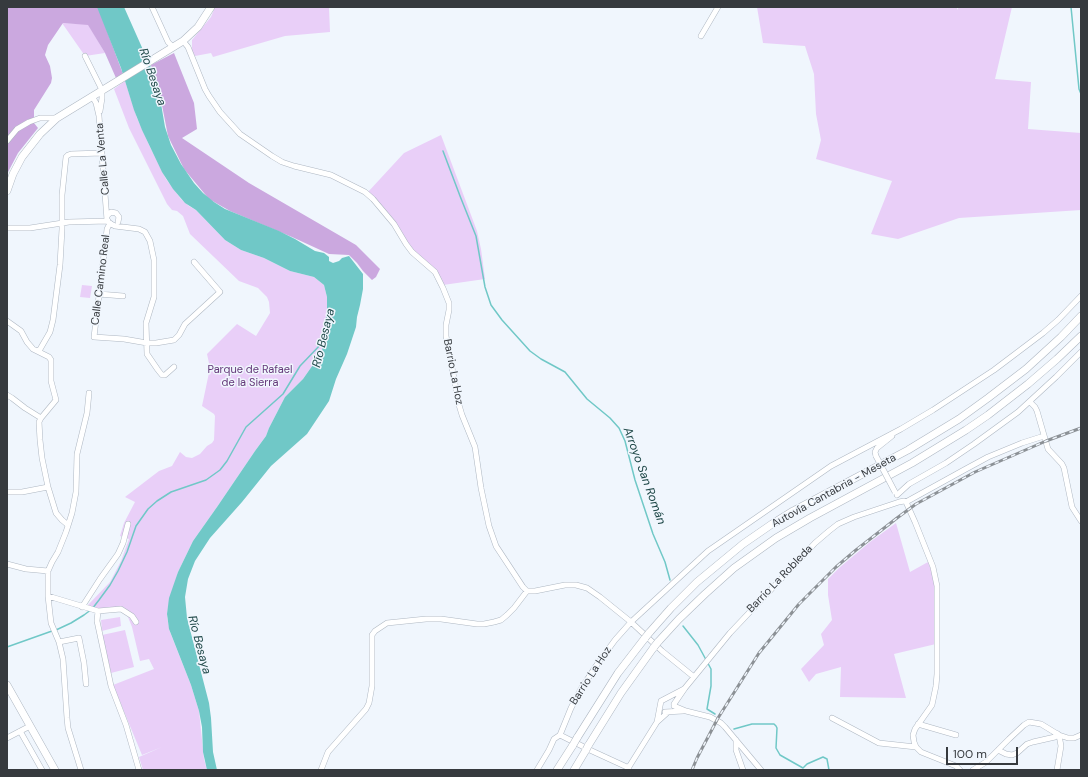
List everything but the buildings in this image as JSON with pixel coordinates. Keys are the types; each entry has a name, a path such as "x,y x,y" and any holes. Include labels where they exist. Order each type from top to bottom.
{"highway":[{"path":"7,191 13,174 22,157 40,134 57,118 183,41 198,28 211,7"},
{"name":"Autovía Cantabria - Meseta","path":"557,770 618,673 667,612 697,582 743,544 772,524 793,511 903,452 959,419 1026,369 1052,346 1081,316"},
{"name":"Autovía Cantabria - Meseta","path":"574,770 624,688 656,645 683,615 729,572 755,552 799,524 917,460 966,430 1028,384 1081,336"},
{"path":"7,685 55,770"}],"street":[{"path":"152,7 171,48"},
{"path":"701,36 718,7"},
{"name":"Barrio La Hoz","path":"183,41 192,54 202,82 209,96 220,112 240,134 282,162 326,173 365,192 373,199 394,224 412,252 435,272 448,298 449,307 446,324 446,336 456,392 462,415 475,447 489,526 496,546 527,591"},
{"path":"85,56 103,90"},
{"name":"Calle La Venta","path":"98,116 103,90"},
{"name":"Calle La Venta","path":"92,96 97,104 106,206 111,221 119,218 106,202"},
{"path":"7,141 17,129 29,122 40,118 57,118"},
{"path":"39,352 50,332 53,323 60,266 62,195 67,156 73,153 102,153"},
{"path":"111,221 110,213 113,212"},
{"path":"7,228 30,228 62,223 111,221 121,227 145,232 149,238 154,260 155,291 152,307 146,323 147,354 162,375 165,375 174,367"},
{"name":"Calle Camino Real","path":"111,221 107,230 94,337 124,339 147,343"},
{"path":"147,343 174,340 179,335 185,324 220,292 194,262"},
{"path":"99,294 123,296"},
{"path":"876,456 875,452 877,448 901,429 966,390 994,370 1053,324 1081,296"},
{"path":"7,321 21,331 33,349 48,355 50,359 51,380 56,400 39,422 40,440 48,487 56,513 68,525"},
{"path":"896,493 946,463 1006,421 1030,402 1081,352"},
{"path":"81,770 68,723 64,670 59,642 51,623 48,596 48,571 58,552 72,513 76,492 76,454 87,413 89,393"},
{"path":"7,395 41,418"},
{"path":"1030,402 1037,411 1050,452 1064,468 1072,507 1081,521"},
{"name":"Barrio La Hoz","path":"537,770 554,739 560,735 571,708 581,689 615,640 631,622 708,551 831,466 901,429"},
{"name":"Barrio La Robleda","path":"674,705 685,688 705,663 744,618 815,543 838,524 899,502 906,502 988,457 1044,436"},
{"path":"867,447 876,456 896,493 899,502"},
{"path":"7,492 22,492 48,487"},
{"path":"906,502 932,567 937,586 936,686 932,705 918,724 913,735 916,748"},
{"path":"85,608 100,579 118,554 123,543 128,524"},
{"path":"7,564 26,569 48,571"},
{"path":"321,770 328,752 366,709 369,703 372,686 372,635 375,631 387,623 426,618 477,624 494,622 501,620 507,615 527,591 535,591 565,585 576,585 587,588 600,597 694,677"},
{"path":"48,596 96,611 121,609 132,616 136,622"},
{"path":"96,611 111,686 126,725 139,770"},
{"path":"59,642 79,638 86,684"},
{"name":"Barrio La Robleda","path":"668,698 685,688"},
{"path":"657,722 660,703 665,698 672,700 674,705 686,711 710,717 725,727 761,770"},
{"path":"560,735 628,769 657,722 672,710 674,705"},
{"path":"660,708 663,712 686,711"},
{"path":"832,718 879,743 916,748 921,752 956,766 960,770"},
{"path":"973,770 986,762 1024,725 1029,722 1041,724 1068,738 1074,738 1081,735"},
{"path":"918,724 956,735"},
{"path":"7,738 30,726"},
{"path":"20,731 42,770"},
{"path":"998,750 1012,755 1017,753 1027,744 1055,737 1059,734"},
{"path":"1057,770 1061,746 1059,734"},
{"path":"736,740 736,750 743,770"}],"green space":[{"path":"215,7 329,7 330,32 285,36 213,57 211,53 195,56 192,51 192,40 211,17"},
{"path":"757,7 957,7 957,10 959,7 1012,7 995,79 1031,82 1028,129 1081,133 1081,210 959,218 898,239 871,234 892,181 816,159 821,140 816,114 814,74 805,46 763,43"},
{"path":"62,23 88,24 105,53 85,56"},
{"name":"Parque de Rafael de la Sierra","path":"125,81 137,118 150,147 166,179 181,199 196,210 225,240 241,250 264,258 290,271 314,277 324,285 327,297 322,352 303,379 285,397 266,436 193,541 178,572 168,607 167,617 170,632 191,685 199,711 204,759 207,770 143,770 139,757 162,747 142,755 113,685 154,669 149,659 140,661 132,627 124,607 97,609 88,605 110,582 121,561 129,539 120,536 124,523 135,502 125,497 159,471 172,466 180,452 186,457 192,458 200,454 214,440 215,416 202,406 210,368 207,354 237,324 256,336 270,313 269,302 267,297 258,288 239,281 190,234 183,216 177,211 172,210 167,204 129,128 114,89"},
{"path":"441,135 477,231 485,279 443,285 435,269 416,254 406,241 394,220 368,192 404,153"},
{"path":"82,285 92,286 90,298 80,297"},
{"path":"896,523 910,572 928,562 937,586 940,643 894,654 906,698 840,697 841,667 816,674 809,682 801,669 824,645 821,634 832,620 828,595 828,579 870,542"},
{"path":"120,617 121,626 102,631 101,620"},
{"path":"125,630 134,667 111,673 102,635"}],"shaded area":[{"path":"7,7 98,7 123,74 116,78 105,53 88,25 63,23 48,45 45,55 50,66 52,78 51,83 34,110 34,123 38,128 18,153 7,174"},
{"path":"174,53 194,103 197,129 182,138 249,183 356,245 380,269 376,277 372,280 349,255 329,254 230,211 209,199 184,169 168,136 161,100 151,65"}],"water":[{"name":"Río Besaya","path":"97,7 124,7 156,79 165,127 171,145 181,164 203,193 225,209 279,231 315,251 324,253 329,257 329,261 333,263 349,256 363,274 363,289 356,327 329,401 307,434 271,466 210,538 195,561 188,579 185,597 187,618 209,703 213,752 217,770 207,770 203,752 202,727 199,711 191,685 169,629 167,614 169,598 178,572 193,541 266,436 285,397 303,379 322,352 327,297 324,285 314,277 290,271 264,258 241,250 225,240 196,210 185,203 173,189 162,172 142,130 121,68"}],"waterway":[{"path":"1071,7 1079,89 1081,94"},
{"name":"Arroyo San Román","path":"443,151 476,236 485,287 491,305 502,320 530,351 541,359 565,372 587,399 610,418 619,428 625,441 635,480 653,534 665,562 670,580"},
{"name":"Río Besaya","path":"56,630 84,615 92,609 99,600 118,571 127,552 136,526 148,509 171,492 206,480 220,470 227,461 246,427 283,394 300,366 323,342"},
{"name":"Arroyo San Román","path":"683,626 698,645 711,669 711,686 707,709 715,714"},
{"path":"7,647 52,631"},
{"name":"Arroyo San Román","path":"734,729 752,724 774,724 777,728 776,748 780,755 803,768 807,764 823,757 827,759 829,770"}],"railway":[{"path":"692,770 718,718 759,653 799,604 836,567 916,504 975,472 1046,441 1081,428"}]}
